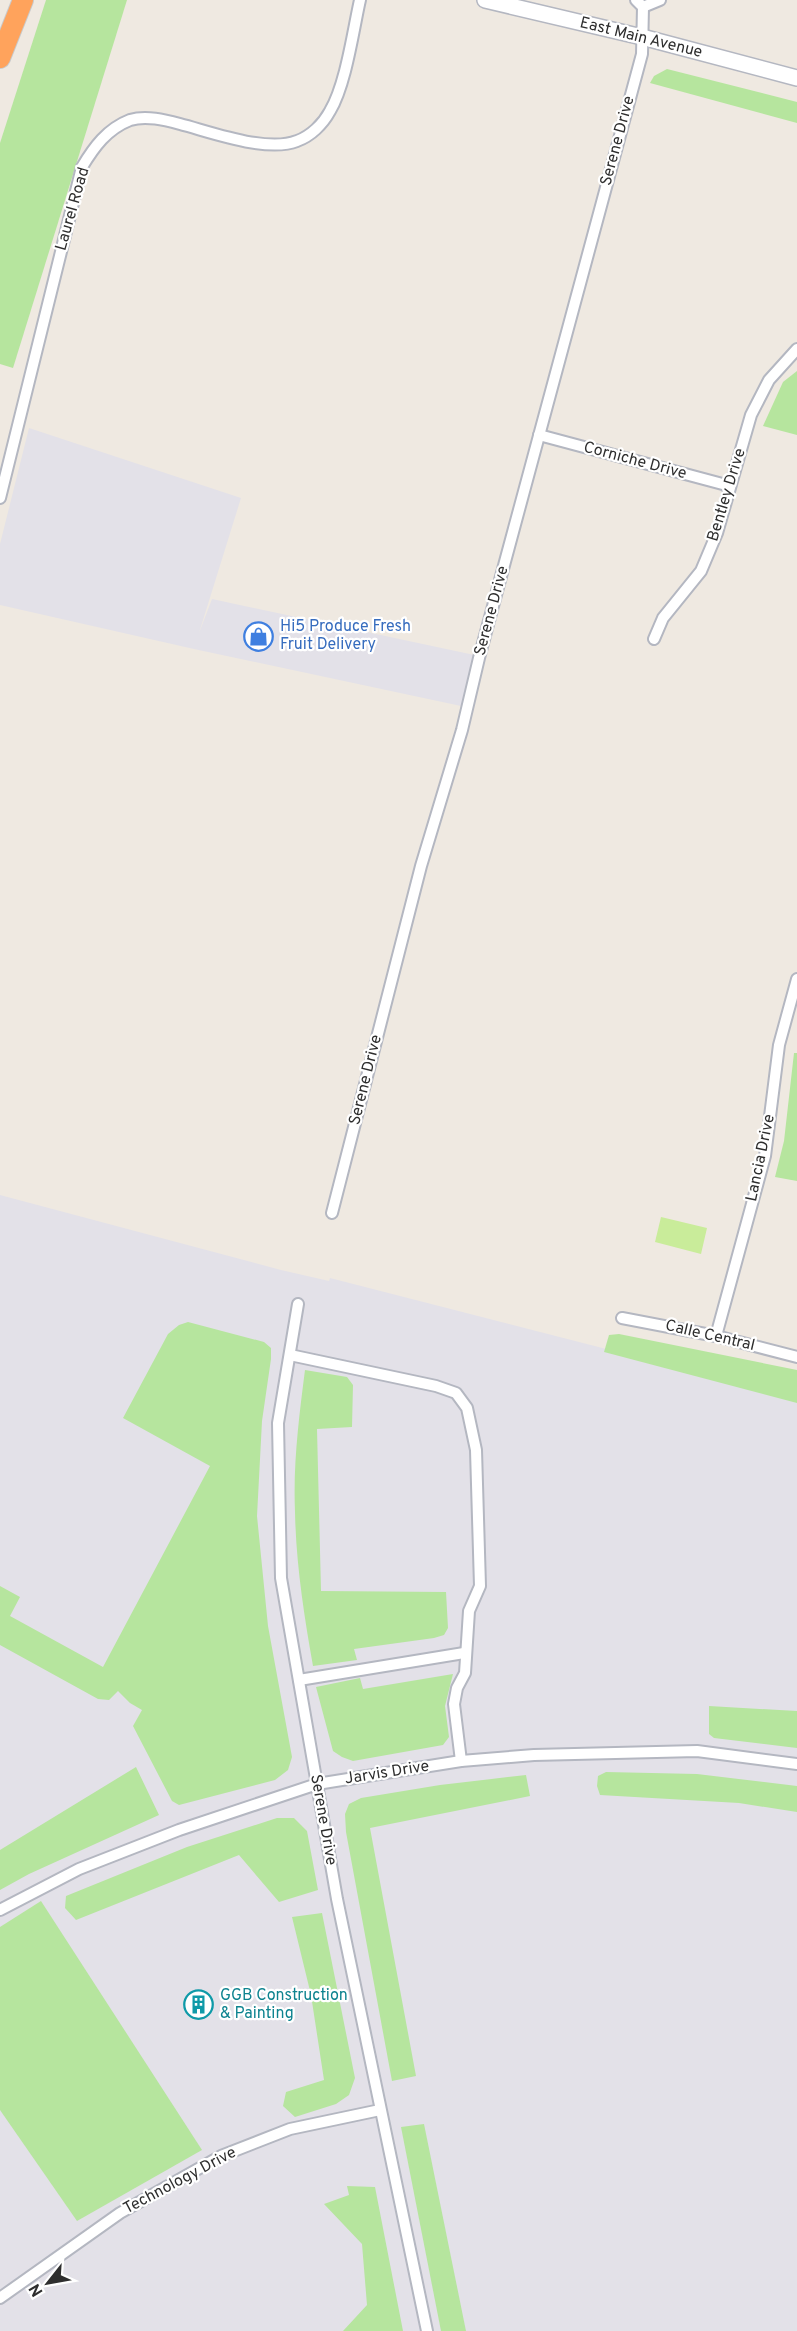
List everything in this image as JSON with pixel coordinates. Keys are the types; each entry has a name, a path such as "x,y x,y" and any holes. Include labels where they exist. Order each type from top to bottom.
{"highway":[{"path":"0,58 22,0"}],"main road":[{"name":"East Main Avenue","path":"485,0 797,78"}],"street":[{"name":"Laurel Road","path":"0,498 82,167 94,147 112,129 132,119 159,118 244,140 275,145 297,141 317,129 331,109 342,78 360,0"},
{"name":"Serene Drive","path":"332,1214 421,866 462,730 479,658 642,54 640,3 660,0"},
{"name":"Bentley Drive","path":"654,639 663,618 701,571 717,533 751,415 769,380 797,350"},
{"name":"Corniche Drive","path":"539,435 730,486"},
{"name":"Lancia Drive","path":"717,1336 765,1156 779,1045 797,979"},
{"name":"Serene Drive","path":"298,1304 278,1423 281,1578 337,1899 427,2331"},
{"name":"Calle Central","path":"622,1318 717,1336 797,1357"},
{"path":"290,1355 436,1386 456,1393 467,1408 476,1450 480,1586 469,1611 464,1653 465,1673 457,1688 454,1704 461,1761"},
{"path":"299,1680 464,1653"},
{"name":"Jarvis Drive","path":"0,1910 79,1869 179,1830 317,1784 461,1761 534,1755 697,1751 797,1764"},
{"name":"Technology Drive","path":"0,2298 120,2213 221,2156 290,2130 380,2110"}],"shaded area":[{"path":"29,428 241,498 199,633 212,599 479,656 461,706 0,605 0,544"},
{"path":"0,1195 281,1270 329,1281 330,1278 797,1398 797,2331 0,2331"}],"green space":[{"path":"46,0 127,0 13,368 0,364 0,143"},
{"path":"667,69 797,102 797,123 650,83 654,76"},
{"path":"797,371 797,435 763,426 783,382"},
{"path":"794,1053 797,1053 797,1181 775,1177 784,1141"},
{"path":"661,1217 707,1228 701,1254 655,1242"},
{"path":"188,1322 264,1342 271,1348 262,1421 257,1516 268,1626 292,1757 288,1770 275,1780 179,1805 172,1801 133,1726 142,1710 130,1703 118,1691 109,1700 98,1699 0,1645 0,1586 20,1597 10,1616 103,1667 210,1466 123,1418 168,1334 179,1325"},
{"path":"619,1334 797,1370 797,1403 604,1352 609,1335"},
{"path":"305,1370 347,1377 353,1385 352,1427 317,1429 321,1591 446,1592 448,1628 444,1635 354,1649 357,1660 313,1666 301,1589 295,1512 296,1458"},
{"path":"453,1674 445,1706 449,1737 443,1745 353,1761 333,1751 316,1687 360,1678 363,1689"},
{"path":"709,1706 797,1711 797,1748 714,1738 709,1734"},
{"path":"136,1767 159,1815 29,1874 0,1890 0,1850"},
{"path":"606,1772 697,1774 797,1786 797,1812 739,1803 600,1795 597,1786 598,1776"},
{"path":"526,1775 530,1796 370,1828 416,2076 392,2081 346,1832 345,1814 349,1804 361,1798 440,1785"},
{"path":"277,1818 294,1818 307,1831 318,1890 279,1902 239,1855 76,1920 65,1908 66,1896 187,1847"},
{"path":"41,1901 202,2150 77,2221 0,2110 0,1927"},
{"path":"322,1913 355,2078 349,2095 336,2104 295,2117 283,2106 286,2092 324,2080 311,1995 292,1917"},
{"path":"424,2124 466,2331 441,2331 401,2127"},
{"path":"347,2186 375,2187 403,2331 343,2331 367,2305 362,2244 324,2204 349,2195"}],"place":[{"name":"Hi5 Produce Fresh Fruit Delivery","path":"259,636"},
{"name":"GGB Construction & Painting","path":"199,2005"}]}
